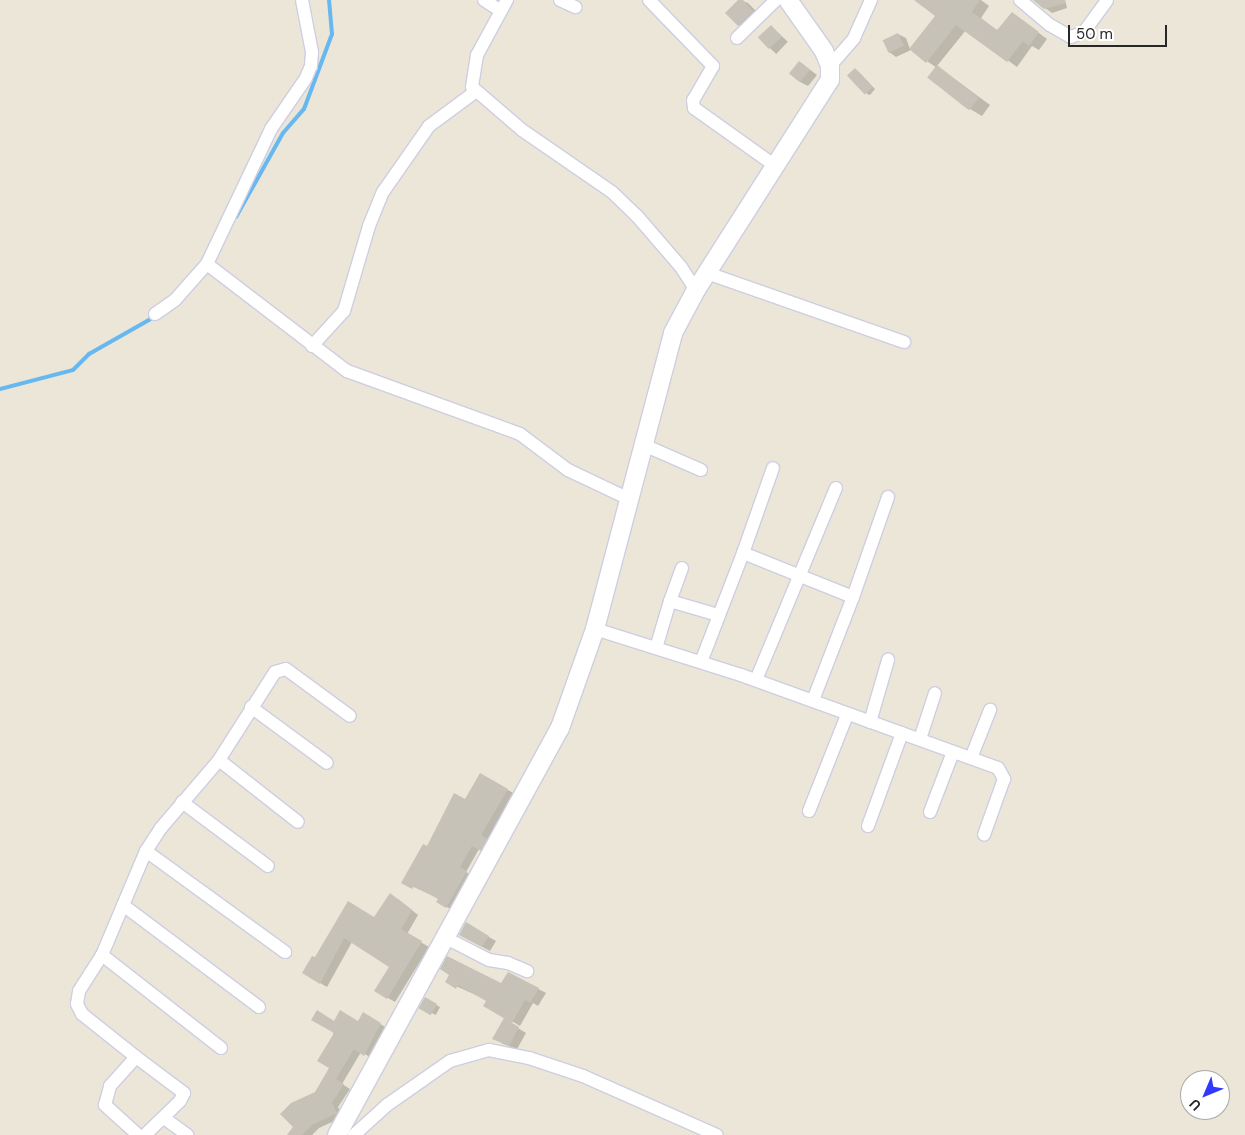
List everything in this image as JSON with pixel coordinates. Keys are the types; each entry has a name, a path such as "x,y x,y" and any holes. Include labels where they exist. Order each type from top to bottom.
{"street":[{"path":"155,314 175,300 207,264 267,135 311,66 312,52 302,0"},
{"path":"484,0 504,6 477,55 471,81 475,92 522,130 612,192 637,216 681,267 696,290"},
{"path":"560,0 575,7"},
{"path":"649,0 713,66 693,100 694,108 774,165"},
{"path":"737,38 776,0"},
{"path":"830,66 854,38 871,0"},
{"path":"1020,0 1050,25 1071,37 1084,32 1107,0"},
{"path":"337,1135 560,728 595,630 628,499 646,446 673,333 696,290 774,165 825,91 830,80 830,66 794,2"},
{"path":"312,346 344,311 369,226 383,192 428,126 475,92"},
{"path":"207,264 312,346 362,378 476,416 520,434 568,470 628,499"},
{"path":"707,273 904,342"},
{"path":"646,446 701,470"},
{"path":"701,662 773,468"},
{"path":"756,680 836,488"},
{"path":"813,700 853,597 888,497"},
{"path":"743,553 853,597"},
{"path":"656,648 682,568"},
{"path":"670,601 718,615"},
{"path":"595,630 756,680 813,700 847,715 998,768 1004,779 984,835"},
{"path":"870,722 888,660"},
{"path":"145,1135 164,1118 184,1093 78,1010 79,991 102,954 146,851 182,802 219,760 275,672 286,669 350,716"},
{"path":"920,740 935,693"},
{"path":"252,707 327,763"},
{"path":"971,758 990,710"},
{"path":"809,811 847,715"},
{"path":"868,826 902,733"},
{"path":"930,812 953,752"},
{"path":"219,760 298,822"},
{"path":"182,802 268,866"},
{"path":"146,851 285,952"},
{"path":"123,905 259,1007"},
{"path":"446,938 489,960 508,963 527,971"},
{"path":"102,954 221,1048"},
{"path":"354,1135 387,1105 450,1061 489,1050 529,1058 583,1076 717,1135"},
{"path":"136,1056 110,1086 105,1105 138,1135"},
{"path":"164,1118 187,1135"}],"building":[{"path":"738,0 743,0 753,11 738,26 725,13"},
{"path":"914,0 980,0 972,12 997,30 1012,12 1039,32 1029,46 1023,41 1007,62 956,25 926,63 909,49 935,16"},
{"path":"1033,0 1065,0 1066,3 1044,9"},
{"path":"771,25 782,37 769,49 758,37"},
{"path":"898,33 904,46 889,53 883,40"},
{"path":"799,61 810,70 800,82 789,73"},
{"path":"937,65 979,98 969,110 927,78"},
{"path":"855,68 873,87 865,95 847,76"},
{"path":"480,773 508,789 481,835 487,839 481,851 472,846 460,867 467,871 446,908 436,902 438,899 414,886 412,889 401,883 423,844 427,846 454,793 465,799"},
{"path":"390,893 412,910 401,929 422,941 387,999 374,991 389,967 344,938 320,984 302,973 312,956 315,957 348,901 374,917"},
{"path":"466,922 489,936 482,947 459,935"},
{"path":"447,956 501,983 508,972 539,988 530,1003 525,1000 512,1023 483,1006 486,1001 458,985 456,989 445,982 449,975 440,969"},
{"path":"425,997 437,1004 431,1015 419,1008"},
{"path":"317,1010 334,1021 340,1010 358,1021 363,1012 381,1023 364,1056 354,1049 336,1079 344,1084 332,1103 337,1113 312,1125 302,1135 287,1135 293,1127 280,1114 291,1103 315,1092 329,1068 317,1061 334,1033 311,1020"},
{"path":"504,1018 519,1027 509,1046 492,1039"}],"waterway":[{"path":"236,217 283,133 304,109 332,34 329,0"},
{"path":"0,389 73,370 89,354 156,316"}]}
